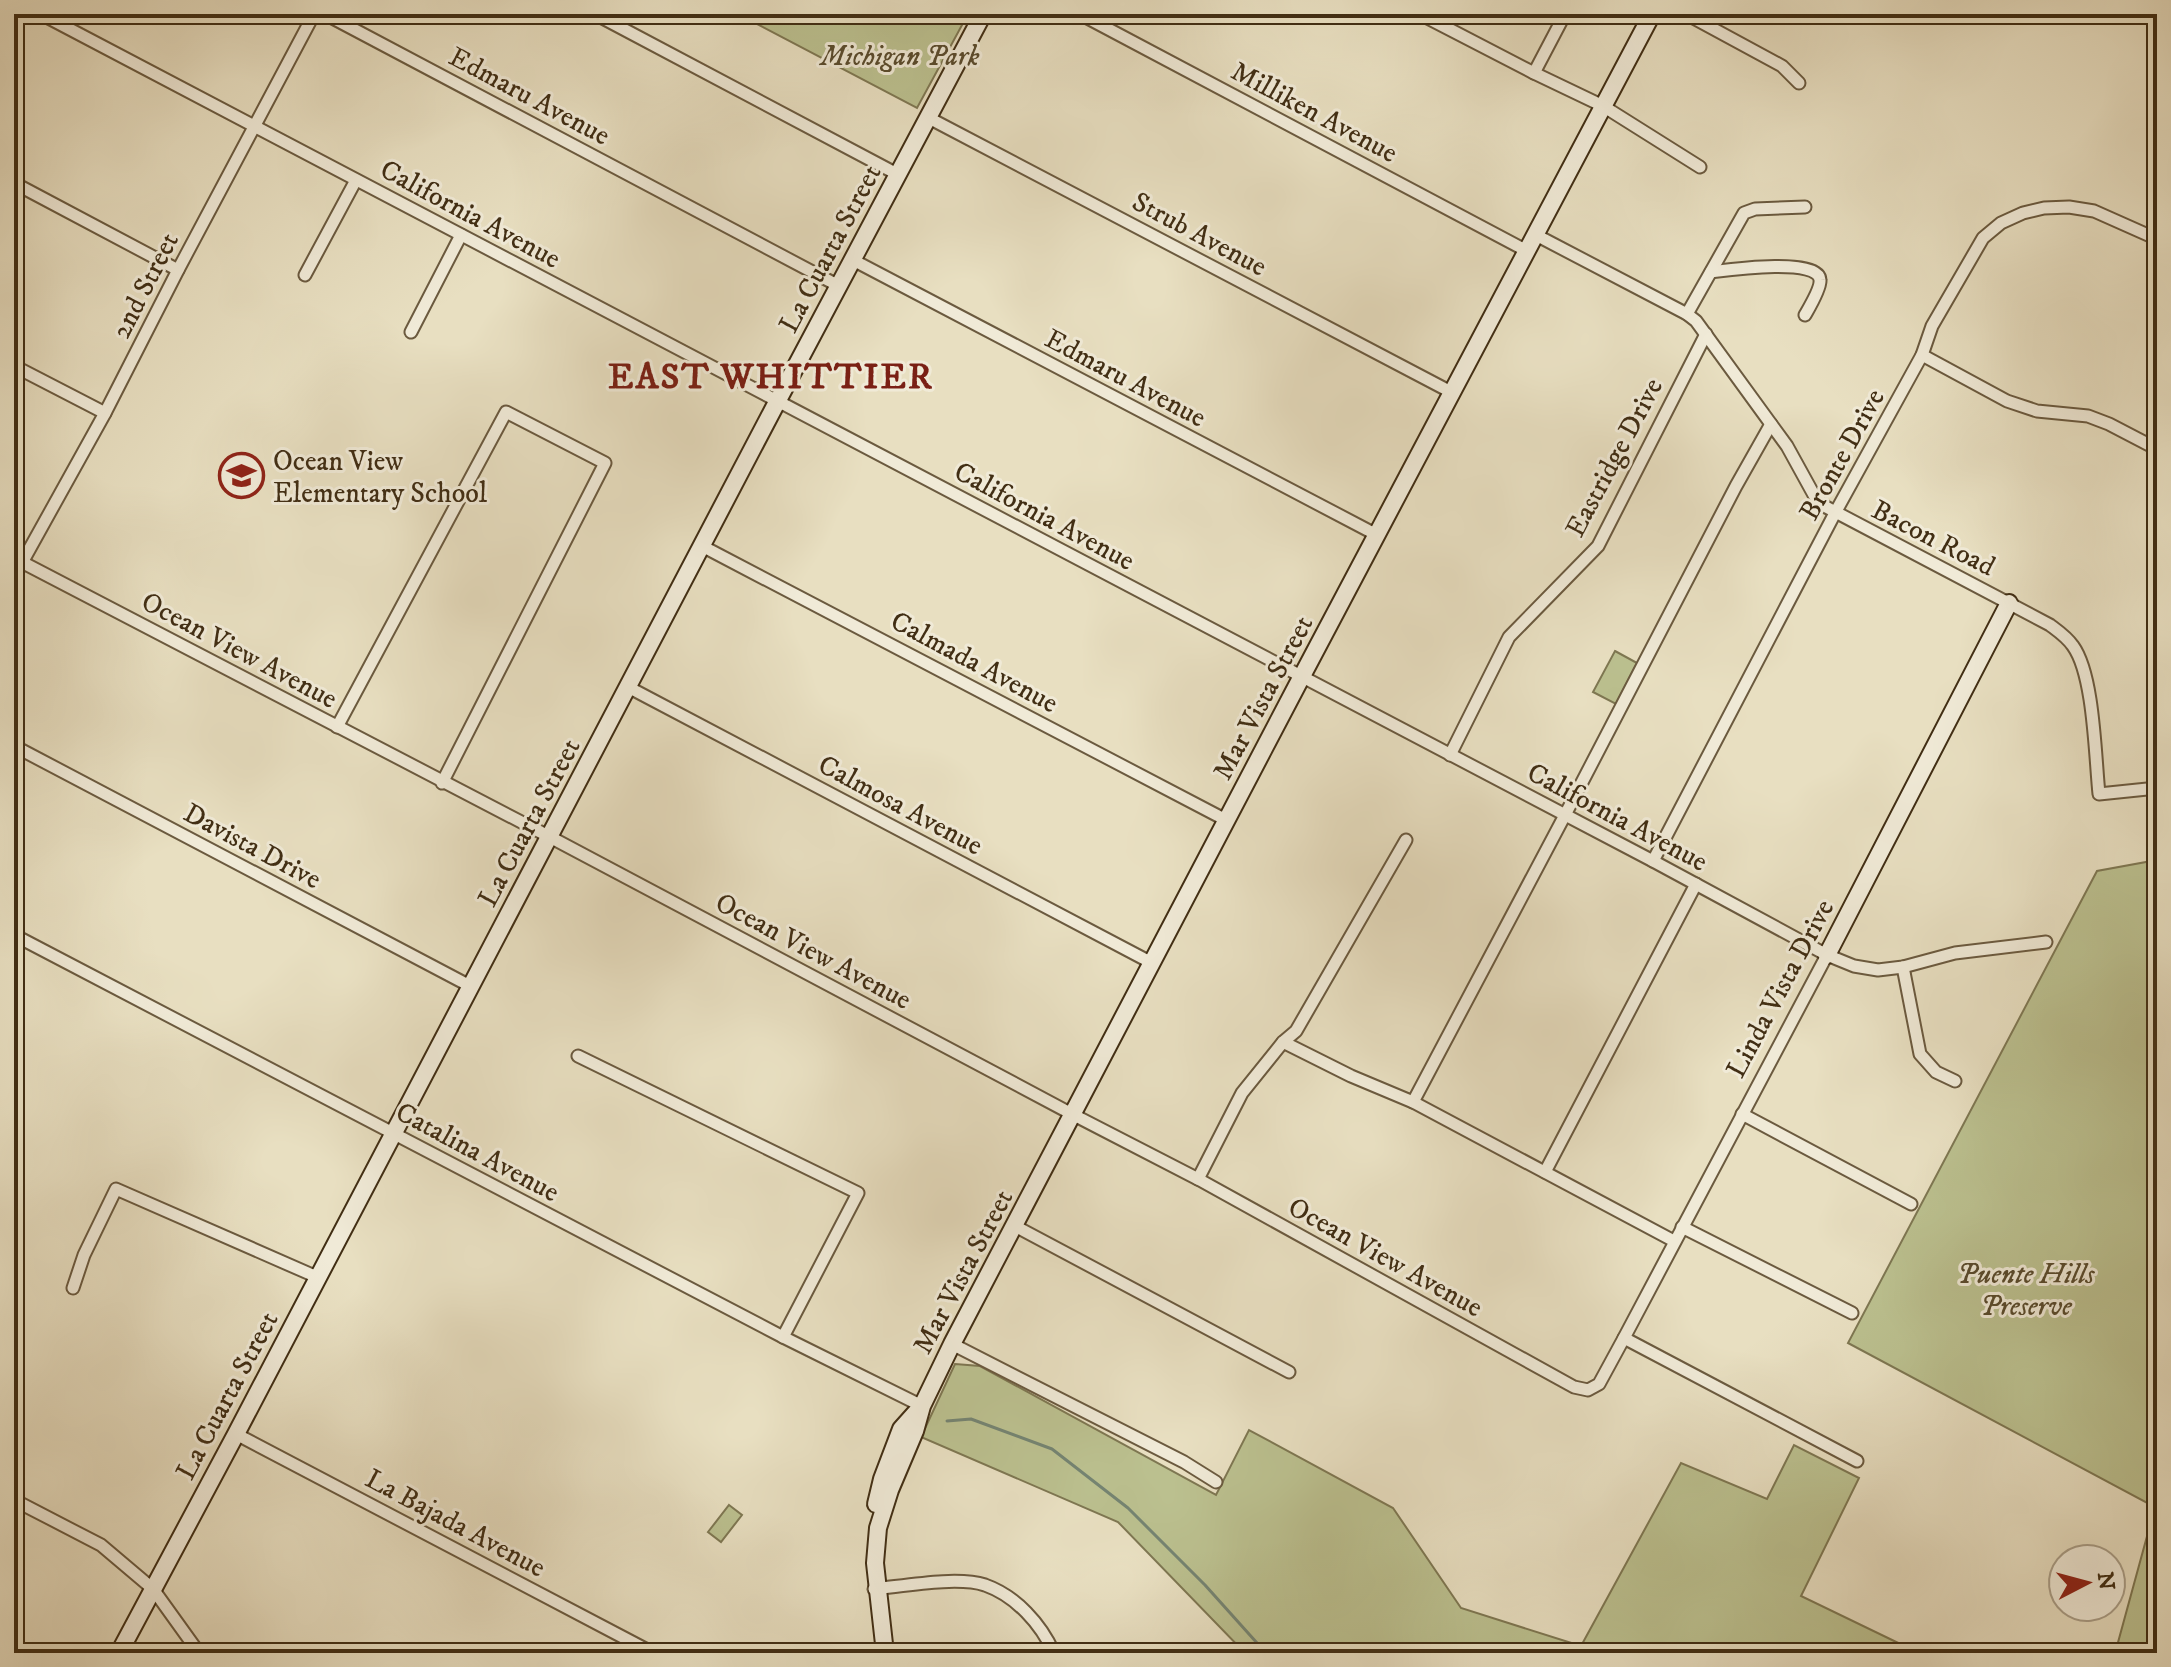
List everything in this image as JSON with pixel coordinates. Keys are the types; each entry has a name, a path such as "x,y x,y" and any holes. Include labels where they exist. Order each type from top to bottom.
{"street":[{"name":"California Avenue","path":"41,14 1827,955 1866,969 1878,970 1903,967 1955,953 2046,942"},
{"name":"2nd Street","path":"14,577 18,560 105,413 314,14"},
{"name":"Edmaru Avenue","path":"325,14 839,286"},
{"path":"595,14 897,174"},
{"name":"La Cuarta Street","path":"119,1653 983,14"},
{"name":"Milliken Avenue","path":"1080,14 1527,251"},
{"path":"1420,14 1603,106 1700,167"},
{"path":"1534,73 1565,14"},
{"name":"Mar Vista Street","path":"885,1653 869,1556 882,1479 901,1429 922,1406 1226,820 1652,14"},
{"path":"1686,14 1782,66 1799,83"},
{"name":"Strub Avenue","path":"927,117 1451,392"},
{"path":"305,275 356,180"},
{"path":"14,183 178,270"},
{"path":"1687,314 1744,213 1755,209 1805,207"},
{"name":"Bronte Drive","path":"1653,861 1835,513 1922,355 1932,326 1983,238 2001,223 2023,213 2069,207 2094,211 2157,239"},
{"path":"411,332 461,235"},
{"name":"Bacon Road","path":"1536,235 1696,321 1787,446 1814,495 1835,513 2009,603 2062,634 2074,647 2088,681 2099,794 2157,788"},
{"name":"Edmaru Avenue","path":"853,260 1377,535"},
{"path":"1711,272 1779,266 1815,271 1820,284 1805,315"},
{"name":"Eastridge Drive","path":"1450,755 1509,637 1598,546 1706,334"},
{"path":"1922,355 2007,401 2037,411 2088,416 2157,449"},
{"path":"14,366 105,413"},
{"path":"337,727 506,412 605,463 442,783"},
{"path":"1413,1102 1771,424"},
{"name":"Calmada Avenue","path":"702,546 1226,820"},
{"name":"Ocean View Avenue","path":"18,560 1198,1179 1574,1387 1588,1390"},
{"name":"Linda Vista Drive","path":"1588,1390 1599,1384 1624,1338 2009,603"},
{"name":"Calmosa Avenue","path":"628,687 1152,963"},
{"name":"Davista Drive","path":"14,746 470,986"},
{"path":"1198,1179 1242,1093 1283,1042 1296,1031 1406,840"},
{"path":"1545,1172 1696,884"},
{"name":"Catalina Avenue","path":"14,935 783,1337 922,1406"},
{"path":"1903,967 1920,1054 1936,1072 1955,1081"},
{"path":"1283,1042 1413,1102 1674,1241"},
{"path":"578,1056 858,1193 783,1337"},
{"path":"1742,1114 1911,1204"},
{"path":"73,1288 84,1255 116,1189 317,1277"},
{"path":"1015,1226 1289,1372"},
{"path":"1682,1227 1852,1313"},
{"path":"1624,1338 1857,1461"},
{"path":"952,1344 1184,1462 1216,1482"},
{"name":"La Bajada Avenue","path":"236,1434 653,1653"},
{"path":"14,1500 101,1545 153,1589 199,1653"},
{"path":"874,1588 955,1581 984,1585 1009,1598 1029,1615 1047,1637 1054,1653"},
{"name":"Mar Vista Street","path":"874,1588 875,1653"}],"green space":[{"name":"Michigan Park","path":"738,14 968,14 917,108"},
{"path":"1615,651 1637,663 1616,704 1593,692"},
{"name":"Puente Hills Preserve","path":"2157,860 2157,1653 2031,1653 2117,1646 2123,1623 2127,1623 2127,1609 2155,1507 1848,1343 2097,871"},
{"path":"955,1364 980,1366 1216,1495 1249,1430 1393,1508 1461,1608 1581,1646 1681,1463 1767,1499 1794,1445 1859,1478 1801,1596 1919,1653 1245,1653 1118,1522 921,1437"},
{"path":"729,1505 742,1515 721,1542 708,1532"}],"waterway":[{"path":"947,1421 971,1419 1052,1449 1128,1508 1205,1585 1266,1653"}],"place":[{"name":"Ocean View Elementary School","path":"242,476"}],"district":[{"name":"EAST WHITTIER","path":"771,375"}]}
